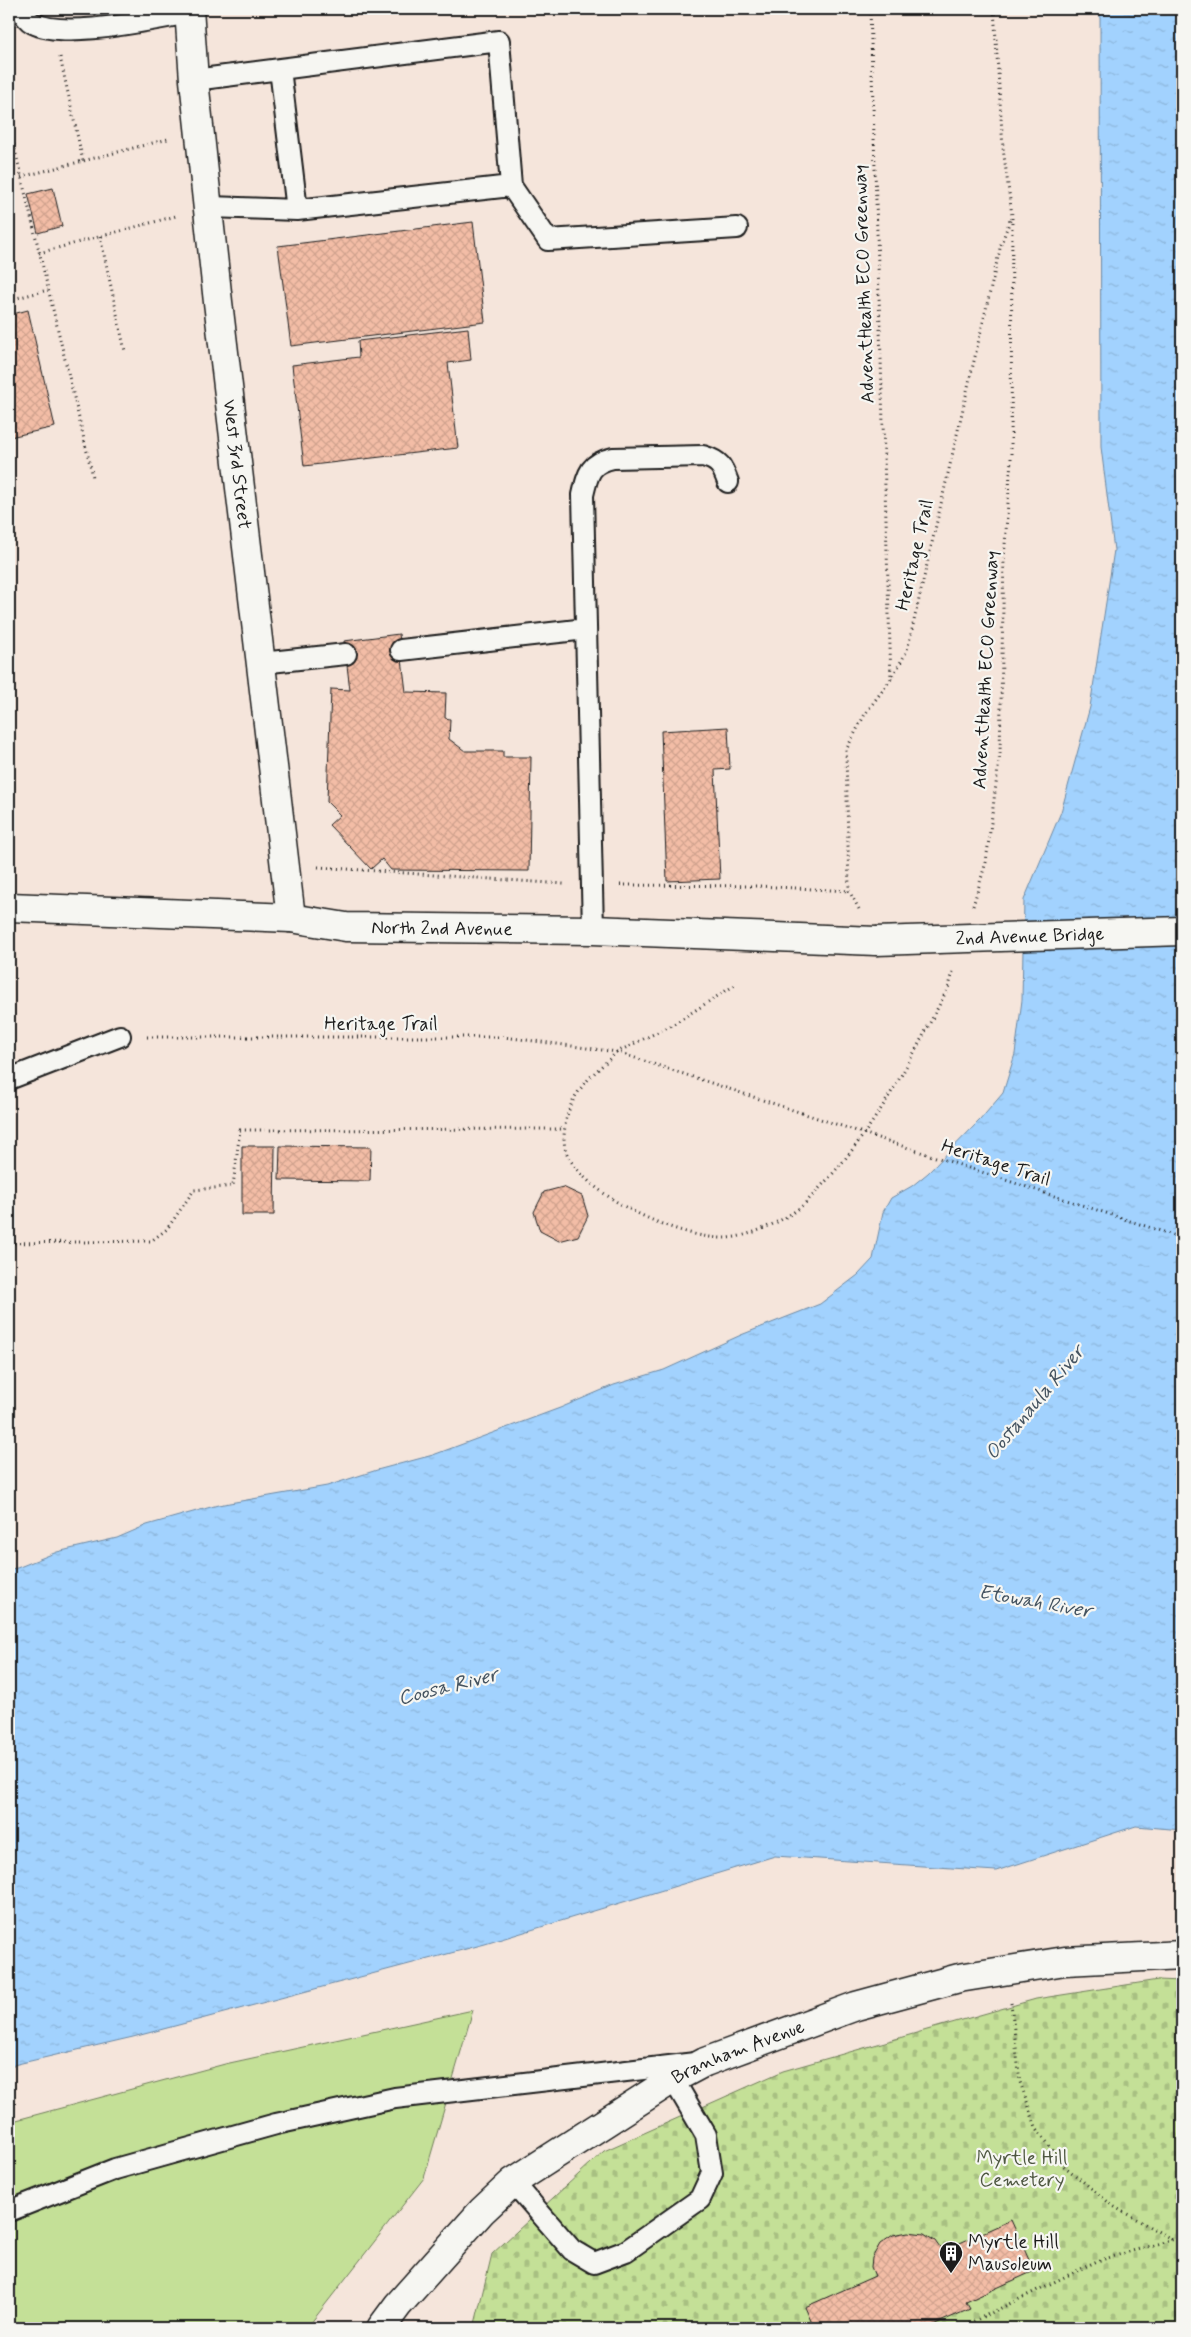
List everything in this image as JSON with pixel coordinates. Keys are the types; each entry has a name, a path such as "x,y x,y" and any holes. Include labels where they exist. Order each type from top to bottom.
{"street":[{"name":"West 3rd Street","path":"189,11 194,80 201,130 218,302 291,918"},
{"name":"North 2nd Avenue","path":"9,907 291,918 346,927 592,930 876,941"},
{"name":"2nd Avenue Bridge","path":"876,941 1182,931"},
{"name":"Branham Avenue","path":"381,2328 398,2305 482,2211 513,2182 673,2078 705,2062 856,2006 959,1978 1065,1961 1182,1955"}],"lane":[{"path":"22,9 27,19 34,24 66,31 82,30 189,11"},
{"path":"194,80 499,40 511,186 548,240 738,228"},
{"path":"280,69 297,210"},
{"path":"209,207 297,210 511,186"},
{"path":"592,930 583,495 590,470 601,461 613,458 704,456 717,460 724,470 728,482"},
{"path":"400,650 586,629"},
{"path":"260,663 346,654"},
{"path":"9,1079 120,1036"},
{"path":"9,2210 115,2169 276,2124 386,2100 705,2062"},
{"path":"513,2182 572,2250 594,2263 626,2251 700,2199 712,2173 706,2134 673,2078"}],"path":[{"name":"AdventHealth ECO Greenway","path":"870,9 891,679"},
{"name":"AdventHealth ECO Greenway","path":"972,910 986,862 1000,753 1004,559 1011,460 1012,215 1003,148 994,9"},
{"path":"53,29 83,161"},
{"path":"9,125 10,140 21,177 92,477"},
{"path":"21,177 201,130"},
{"path":"39,253 209,207"},
{"name":"Heritage Trail","path":"849,891 846,750 865,714 891,679 907,651 1001,244 1012,215"},
{"path":"100,236 125,351"},
{"path":"9,300 48,290"},
{"path":"735,985 672,1025 617,1052 588,1079 568,1110 565,1129 566,1150 585,1179 620,1205 690,1234 725,1238 756,1233 803,1205 850,1155 903,1074 949,986 955,967"},
{"name":"Heritage Trail","path":"120,1036 504,1037 617,1052 1182,1238"},
{"path":"9,1044 27,1042"},
{"path":"9,1243 151,1242 167,1229 194,1190 233,1186 240,1130 565,1129"},
{"path":"1009,1970 1020,2082 1036,2127 1064,2166 1113,2206 1172,2240"},
{"path":"960,2328 1097,2261 1182,2237"}],"green space":[{"name":"Myrtle Hill Cemetery","path":"1158,1980 1182,1981 1182,2328 474,2328 492,2254 604,2151 783,2071 1036,1999"},
{"path":"473,2010 424,2178 307,2328 9,2328 9,2122 225,2064"}],"water":[{"path":"1100,9 1182,9 1182,1830 1136,1826 996,1871 775,1856 485,1944 133,2037 9,2066 9,1569 17,1568 57,1552 117,1538 147,1525 218,1505 327,1486 433,1455 560,1408 614,1385 664,1370 741,1335 820,1304 858,1275 873,1259 883,1212 891,1198 912,1186 928,1173 980,1120 1003,1093 1015,1054 1022,1000 1024,900 1061,812 1090,707 1114,550 1101,447"}],"building":[{"path":"53,188 62,226 38,233 28,194"},
{"path":"473,222 485,322 291,346 278,246"},
{"path":"28,310 55,427 10,437 9,315"},
{"path":"468,328 471,360 448,363 458,448 304,466 292,365 359,357 358,341"},
{"path":"399,634 406,692 446,693 445,718 450,719 449,739 465,751 503,751 503,757 531,757 529,871 391,870 382,859 371,869 329,825 340,815 327,802 331,689 350,690 344,641"},
{"path":"728,727 730,769 715,770 720,879 667,881 661,731"},
{"path":"242,1146 275,1146 274,1215 242,1215"},
{"path":"280,1146 371,1147 370,1181 279,1180"},
{"path":"563,1187 582,1196 588,1216 578,1236 559,1241 540,1231 534,1212 544,1192"},
{"name":"Myrtle Hill Mausoleum","path":"1011,2220 1034,2271 966,2302 970,2309 926,2328 896,2328 894,2324 885,2328 814,2328 805,2307 875,2276 871,2267 872,2258 880,2244 893,2235 908,2232 924,2234 935,2241 942,2251"}],"place":[{"name":"Myrtle Hill Mausoleum","path":"951,2274"}],"water label":[{"name":"Oostanaula River","path":"1035,1403"},
{"name":"Etowah River","path":"1035,1602"},
{"name":"Coosa River","path":"448,1687"}]}
